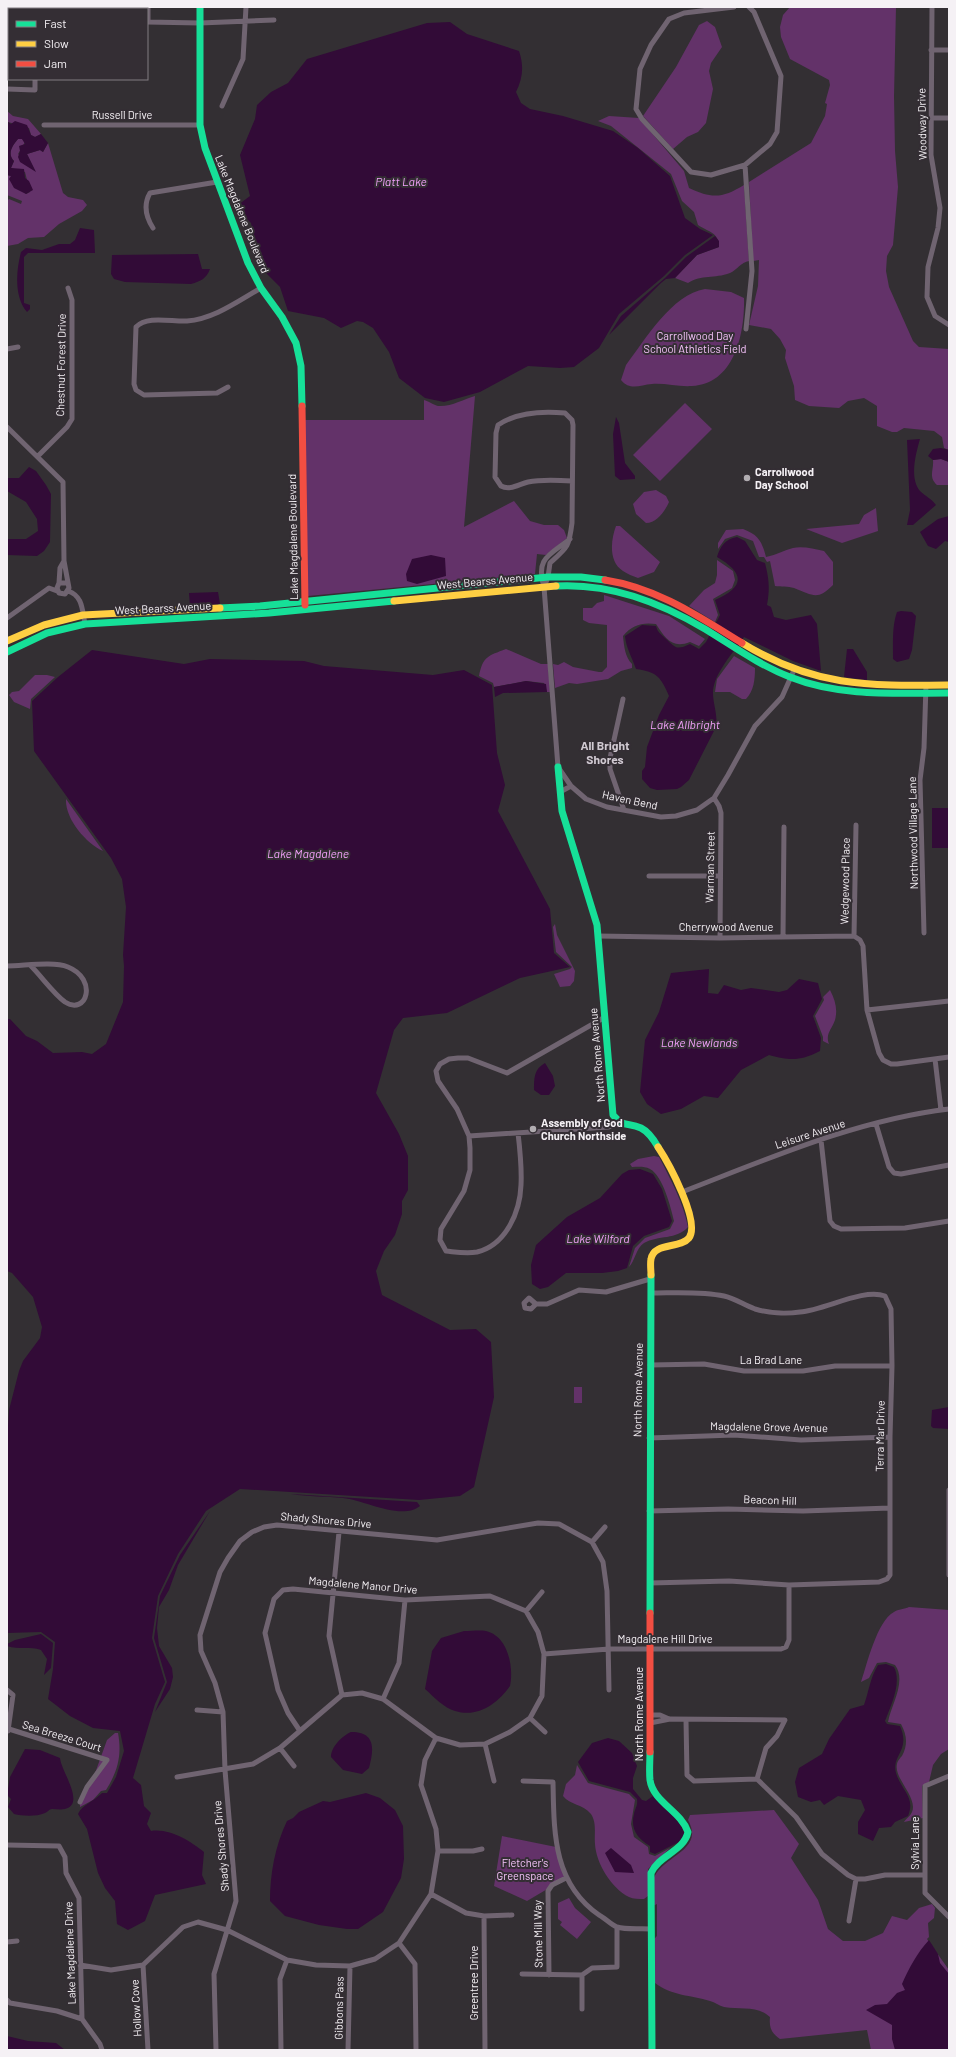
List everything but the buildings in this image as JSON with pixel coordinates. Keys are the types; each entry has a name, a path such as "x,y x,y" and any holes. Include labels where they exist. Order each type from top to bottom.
{"street":[{"path":"148,7 148,22 200,23 274,20"},
{"name":"Lake Magdalene Boulevard","path":"200,7 200,125 205,148 248,263 261,288 282,317 296,343 301,366 305,610"},
{"path":"222,106 243,59 246,7"},
{"path":"734,7 684,13 669,19 651,45 640,70 636,108 642,119 691,172 711,175 745,165 770,144 777,132 781,76 754,12 749,7"},
{"name":"Woodway Drive","path":"932,7 931,155 940,208 938,228 928,267 927,297 935,316 949,325"},
{"path":"931,50 949,50"},
{"path":"7,89 34,90 35,80"},
{"path":"931,118 949,118"},
{"name":"Russell Drive","path":"44,125 200,125"},
{"path":"745,165 752,271 746,329"},
{"path":"153,228 147,218 147,200 150,193 217,182"},
{"name":"Chestnut Forest Drive","path":"38,456 67,427 72,419 72,300 68,288"},
{"path":"228,387 217,393 144,395 136,390 134,384 136,327 140,322 187,321 210,317 261,288"},
{"path":"7,349 18,347"},
{"name":"Haven Bend","path":"545,578 541,566 543,560 567,548 570,538 572,481 573,423 569,413 534,413 520,416 500,424 496,432 496,477 501,486 507,488 539,481 572,481"},
{"path":"7,427 63,482 64,561 68,591"},
{"name":"Haven Bend","path":"558,552 550,563 545,578 544,587 558,767 571,786 586,799 607,807 661,817 676,816 697,810 714,798 755,726 782,698 794,670"},
{"path":"57,591 60,568 64,561"},
{"name":"West Bearss Avenue","path":"7,641 44,624 83,615 306,602 545,578 582,577 613,581 640,588 664,597 741,642 794,670 844,683 949,685"},
{"path":"59,583 67,583"},
{"name":"West Bearss Avenue","path":"7,652 47,632 85,624 305,610 544,587 580,586 611,590 661,605 736,650 790,678 840,690 879,693 949,693"},
{"path":"7,618 49,588 62,594 68,591 76,593 80,599 85,624"},
{"path":"661,605 664,597"},
{"path":"879,684 879,693"},
{"name":"Northwood Village Lane","path":"924,933 920,780 924,748 926,685"},
{"path":"623,699 610,758 610,768 624,810"},
{"name":"North Rome Avenue","path":"558,767 564,817 596,917 605,1017 610,1098 613,1115 620,1123 638,1126 648,1132 656,1142 682,1192 693,1224 692,1232 688,1239 682,1243 662,1246 654,1252 651,1258 649,1438 650,1780 652,1788 684,1823 687,1832 686,1841 679,1848 660,1860 654,1866 651,1873 652,2050"},
{"path":"560,792 571,786"},
{"name":"Warman Street","path":"714,798 721,813 720,938"},
{"name":"Wedgewood Place","path":"854,936 856,825"},
{"path":"783,938 784,827"},
{"path":"649,876 720,876"},
{"name":"Cherrywood Avenue","path":"598,936 720,938 854,936"},
{"path":"854,936 860,940 863,946 867,1010 879,1053 883,1060 891,1064 949,1057"},
{"path":"7,966 55,965 69,968 85,982 88,988 87,994 80,1003 75,1004 65,1001 31,966"},
{"path":"867,1010 949,1000"},
{"path":"518,1132 521,1186 515,1214 510,1226 501,1237 477,1252 463,1253 446,1251 440,1240 441,1229 464,1191 470,1170 469,1136 457,1109 438,1081 436,1071 440,1064 449,1059 468,1058 507,1073 605,1017"},
{"path":"935,1059 941,1110"},
{"name":"Leisure Avenue","path":"682,1192 821,1140 876,1124 949,1109"},
{"path":"469,1136 609,1127 620,1123"},
{"path":"876,1124 889,1167 894,1173 901,1174 949,1165"},
{"path":"821,1140 830,1220 834,1226 841,1229 899,1229 949,1221"},
{"path":"536,1304 547,1304 579,1290 606,1292 650,1279"},
{"name":"Terra Mar Drive","path":"650,1583 729,1581 789,1585 879,1582 887,1579 890,1575 890,1437 892,1366 891,1309 885,1296 879,1294 856,1296 824,1308 799,1312 770,1312 754,1309 724,1296 651,1293"},
{"name":"La Brad Lane","path":"650,1364 704,1364 744,1371 803,1371 835,1366 892,1366"},
{"name":"Magdalene Grove Avenue","path":"649,1438 734,1435 801,1440 890,1437"},
{"path":"949,1490 949,1575"},
{"name":"Beacon Hill","path":"649,1511 728,1509 803,1511 890,1508"},
{"name":"Shady Shores Drive","path":"216,2050 214,1974 236,1901 224,1770 223,1712 215,1683 201,1651 199,1638 216,1583 228,1558 246,1536 264,1527 285,1526 437,1540 538,1523 558,1524 592,1542"},
{"path":"605,1527 592,1542 603,1562 607,1591 609,1690"},
{"path":"339,1532 330,1640 342,1695"},
{"name":"Magdalene Hill Drive","path":"544,1654 608,1649 781,1649 786,1647 790,1640 789,1585"},
{"name":"Magdalene Manor Drive","path":"300,1731 288,1713 278,1690 265,1628 274,1599 280,1591 289,1588 405,1600 490,1596 526,1611"},
{"path":"177,1777 253,1764 280,1748 342,1695 362,1693 383,1700 436,1738 460,1745 485,1744 510,1732 530,1718 542,1696 544,1654 538,1632 526,1611 542,1592"},
{"path":"383,1700 399,1663 405,1600"},
{"path":"7,1690 13,1695 8,1731"},
{"path":"197,1710 223,1712"},
{"path":"650,1715 660,1715 670,1719"},
{"path":"530,1718 545,1732"},
{"path":"650,1723 670,1719 785,1720 777,1736 766,1748 757,1779"},
{"path":"686,1720 687,1775 694,1781 757,1779 796,1817 822,1854 848,1875 856,1879 865,1879 885,1875 925,1875"},
{"name":"Sea Breeze Court","path":"8,1731 107,1760 87,1787 80,1802"},
{"path":"80,1965 111,1970 143,1964 183,1927 198,1922 228,1930 287,1960 316,1964 350,1966 375,1959 399,1943 431,1894 438,1851 436,1829 421,1785 425,1760 436,1738"},
{"path":"485,1744 494,1781"},
{"path":"280,1748 294,1766"},
{"name":"Sylvia Lane","path":"949,1776 925,1786 925,1893 949,1917"},
{"path":"523,1780 553,1782 556,1847 566,1878 585,1905 617,1927 651,1929"},
{"name":"Lake Magdalene Drive","path":"7,1845 59,1846 65,1857 66,1873 79,1898 82,2019 100,2044 102,2050"},
{"path":"438,1851 473,1851 482,1849"},
{"name":"Stone Mill Way","path":"549,1975 548,1891 552,1885 566,1878"},
{"path":"849,1921 856,1879"},
{"path":"431,1894 466,1914 484,1916 512,1915"},
{"name":"Greentree Drive","path":"484,1916 485,2050"},
{"path":"522,1974 582,1975 592,1968 617,1967 617,1927"},
{"path":"7,1942 17,1941"},
{"path":"399,1943 415,1964 416,2050"},
{"path":"281,2050 280,1979 287,1960"},
{"name":"Hollow Cove","path":"143,1964 148,2050"},
{"name":"Gibbons Pass","path":"348,2050 350,1966"},
{"path":"582,1975 582,2009"},
{"name":"Lake Magdalene Drive","path":"7,2000 10,2003 57,2011 82,2019"}],"green space":[{"path":"790,7 896,7 894,96 895,151 898,187 893,245 887,256 886,271 889,287 913,341 919,347 949,349 949,450 944,448 942,437 934,431 904,428 897,432 892,432 877,426 877,406 864,398 848,401 839,408 809,406 795,400 794,386 785,358 786,350 780,339 771,329 749,325 758,286 759,260 753,261 749,182 811,143 825,116 827,104 825,103 830,85 829,80 790,59 781,37 780,27 783,15"},
{"path":"707,21 715,27 722,47 711,63 709,71 713,89 706,123 698,132 687,137 673,149 643,116 676,67 699,25"},
{"path":"7,111 13,116 28,119 41,134 35,137 31,135 29,128 8,122"},
{"path":"609,116 639,118 684,171 689,188 704,194 717,196 723,195 744,185 749,261 732,272 724,275 698,278 688,283 675,278 697,255 719,247 719,242 715,235 698,225 694,212 682,201 671,174 611,126 598,121"},
{"path":"18,139 22,139 25,142 18,154 35,171 27,154 40,150 43,152 48,143 63,193 68,197 83,200 87,205 82,211 59,224 44,237 28,238 18,244 7,246 7,201 9,199 21,204 22,201 7,195 7,175 11,176 26,194 30,192 25,172 11,168 14,161 11,156 11,150"},
{"name":"Carrollwood Day School Athletics Field","path":"705,289 731,292 744,298 744,311 739,340 728,366 718,376 707,383 692,386 652,384 632,386 624,383 621,380 626,365 660,320 681,299"},
{"path":"475,396 464,527 514,501 530,521 544,525 558,525 564,530 567,538 546,555 537,554 535,574 308,596 304,420 424,420 424,400 438,406 443,406"},
{"path":"685,403 712,429 660,481 633,455"},
{"path":"941,459 949,462 949,485 937,485 932,476 933,460"},
{"path":"656,490 666,496 669,502 663,513 657,519 646,523 636,514 633,504 644,492"},
{"path":"876,508 878,531 842,543 806,529 859,524 864,515"},
{"path":"616,526 620,526 660,562 654,572 638,578 626,573 618,567 612,550"},
{"path":"743,529 753,534 759,540 766,557 797,547 824,551 833,562 833,585 819,595 810,594 792,587 775,586 770,561 767,562 764,557 759,557 753,541 737,535 725,539 718,549 718,543 726,530"},
{"path":"717,560 733,571 735,580 732,588 713,599 718,615 715,622 689,606 704,590 715,583 717,575"},
{"path":"604,595 669,616 705,639 699,646 690,642 678,644 666,638 656,624 646,623 638,625 630,629 623,636 625,651 632,664 632,668 621,671 608,679 577,684 569,683 555,688 553,664 558,665 564,662 573,667 599,672 602,672 607,667 607,625 589,623 583,620 583,608 592,608 597,603 604,601"},
{"path":"506,649 541,664 548,664 550,692 547,692 544,683 526,681 494,687 493,683 479,676 482,664 487,658"},
{"path":"734,656 755,668 752,689 746,699 742,699 730,692 715,692 717,679"},
{"path":"35,675 55,677 31,699 30,709 14,702 9,695 12,692 19,691"},
{"path":"66,799 103,851 90,842 78,830 69,814"},
{"path":"555,924 557,935 575,971 574,981 570,986 560,987 554,974 572,967 556,952 553,927"},
{"path":"830,990 835,1001 836,1012 835,1020 828,1034 829,1044 823,1041 823,1037 815,1016 824,1000 823,997"},
{"path":"654,1156 659,1157 672,1183 680,1200 688,1227 684,1231 673,1236 655,1239 641,1245 629,1267 635,1248 645,1238 670,1229 674,1221 666,1193 659,1178 655,1173 646,1167 632,1167 630,1164 638,1159"},
{"path":"574,1387 582,1387 582,1403 574,1403"},
{"path":"909,1607 949,1610 949,1749 941,1754 933,1765 929,1782 922,1786 923,1818 904,1822 913,1810 910,1796 898,1774 897,1769 897,1764 905,1748 906,1736 901,1724 888,1722 899,1686 898,1671 895,1665 886,1662 877,1663 869,1678 861,1682 873,1644 883,1624 888,1617 897,1610"},
{"path":"115,1733 118,1733 120,1749 114,1776 106,1790 101,1791 93,1800 80,1807 80,1800 94,1776 107,1740"},
{"path":"577,1765 588,1783 629,1794 635,1800 631,1824 634,1837 648,1847 649,1854 655,1856 670,1848 648,1869 648,1896 644,1899 634,1899 616,1888 601,1867 598,1859 595,1844 595,1825 593,1817 584,1808 569,1801 563,1796 566,1784 575,1775"},
{"path":"774,1810 799,1844 791,1858 818,1900 828,1929 843,1941 865,1941 883,1933 892,1916 907,1920 919,1908 932,1904 935,1908 934,1918 928,1923 929,1937 927,1939 949,1970 949,2050 871,2050 867,2030 780,2039 771,2030 770,2017 765,2013 754,2009 720,2006 703,1999 675,1993 655,1983 654,1939 657,1936 657,1904 653,1906 652,1884 657,1873 664,1865 680,1853 691,1840 692,1831 688,1820 690,1815"},
{"name":"Fletcher's Greenspace","path":"502,1836 556,1847 566,1878 527,1901 494,1886"},
{"path":"569,1898 575,1908 591,1922 577,1939 560,1925 562,1922 558,1919 558,1903"}],"water":[{"name":"Platt Lake","path":"450,22 467,34 519,51 522,62 522,72 516,92 521,103 530,109 563,116 613,131 638,148 670,176 685,218 700,229 713,235 685,255 664,276 619,314 599,348 574,367 560,368 528,366 480,392 444,402 425,398 399,378 389,352 373,328 363,322 357,321 341,328 324,318 288,311 280,287 263,270 259,261 251,223 240,212 238,205 250,196 240,155 255,119 257,105 271,92 288,83 307,59 427,23"},
{"path":"7,119 11,124 15,121 27,125 31,135 35,137 41,134 48,143 43,152 40,150 27,154 36,172 20,162 18,157 20,151 19,146 25,144 22,139 18,139 12,147 11,156 14,161 11,168 24,169 25,178 29,181 33,190 26,194 14,188 9,179 11,176 7,175"},
{"path":"80,228 94,230 95,253 28,253 24,257 24,303 30,305 30,309 27,312 20,299 17,284 21,252 26,248 42,250 59,244 70,244 75,240"},
{"path":"715,236 719,241 719,247 697,255 675,278 666,279 661,283 609,335 621,316 665,278 686,257"},
{"path":"198,254 202,269 210,269 203,279 191,284 125,282 114,279 111,274 112,255"},
{"path":"616,417 619,423 625,463 635,476 635,479 620,480 615,476 613,434"},
{"path":"920,439 914,465 915,479 920,491 936,505 913,525 907,525 910,510 907,440"},
{"path":"941,448 949,450 949,462 941,459 933,460 928,456 933,449"},
{"path":"29,467 36,471 51,494 50,542 44,551 37,556 7,555 7,539 26,539 38,531 37,519 26,502 7,491 7,478 19,478"},
{"path":"949,516 949,542 945,541 936,549 928,546 920,532 938,519"},
{"name":"Lake Allbright","path":"737,537 745,541 757,560 765,563 769,584 767,605 771,607 774,617 786,620 811,615 817,624 821,671 793,661 744,637 716,678 713,693 716,727 689,780 677,789 657,790 650,788 642,779 642,771 645,767 647,747 659,715 669,696 661,680 657,676 643,670 636,669 628,649 625,636 642,625 656,626 659,633 676,647 679,648 690,644 699,649 706,642 720,615 715,600 732,590 738,580 737,574 733,569 717,557 726,542"},
{"path":"431,555 445,558 446,576 417,584 407,581 406,574 412,559"},
{"path":"218,592 220,604 190,606 189,593"},
{"path":"897,612 912,612 916,616 912,650 909,659 897,662 893,659 893,641 895,617"},
{"path":"847,649 853,649 867,672 867,680 844,677"},
{"name":"Lake Magdalene","path":"92,650 184,664 210,659 304,661 324,666 433,675 464,670 492,685 497,753 505,785 498,811 550,909 554,953 570,967 520,978 447,1013 403,1018 394,1030 376,1093 399,1134 408,1156 408,1190 402,1201 402,1214 395,1235 384,1251 376,1271 382,1295 450,1330 476,1329 491,1342 494,1397 474,1487 460,1496 419,1500 240,1489 206,1511 178,1554 158,1596 152,1638 165,1682 155,1704 133,1778 141,1785 144,1806 151,1813 147,1824 151,1831 165,1831 172,1833 204,1852 202,1875 206,1884 155,1895 145,1921 128,1930 117,1924 115,1901 105,1888 98,1873 87,1829 78,1814 82,1808 102,1793 107,1793 116,1777 124,1751 120,1731 93,1728 70,1716 48,1699 53,1669 55,1642 41,1632 7,1633 7,1442 9,1410 19,1371 23,1361 40,1338 42,1327 33,1297 12,1273 7,1271 7,1019 10,1019 26,1036 37,1041 53,1053 82,1052 92,1054 106,1044 123,1002 123,955 126,907 122,879 111,858 34,751 32,701 58,677"},
{"path":"526,681 546,684 547,692 503,693 495,697 494,687"},
{"path":"932,808 948,808 948,848 932,848"},
{"name":"Lake Newlands","path":"709,969 708,993 718,994 724,985 741,990 751,988 779,992 787,990 799,979 818,983 822,999 813,1016 821,1038 820,1051 807,1057 795,1059 769,1055 741,1070 718,1098 704,1096 681,1109 661,1114 647,1104 640,1092 645,1040 659,1012 671,973"},
{"path":"545,1063 553,1076 555,1086 549,1095 541,1095 534,1090 535,1078 541,1065"},
{"name":"Lake Wilford","path":"640,1169 653,1174 662,1189 672,1221 669,1227 644,1236 633,1246 627,1268 602,1273 566,1273 548,1287 540,1289 532,1284 531,1265 536,1245 567,1217 600,1198 622,1174 629,1170"},
{"path":"949,1407 949,1429 933,1428 931,1426 932,1410"},
{"path":"291,1494 417,1502 420,1506 412,1510 393,1511 343,1498"},
{"path":"210,1511 178,1565 169,1590 159,1607 157,1628 159,1646 172,1668 173,1677 170,1689 155,1712 167,1682 154,1638 160,1596 180,1555"},
{"path":"464,1631 486,1631 494,1634 500,1639 508,1653 511,1670 510,1686 505,1693 493,1704 471,1713 451,1710 439,1702 425,1689 432,1651 441,1638"},
{"path":"41,1634 53,1643 51,1668 44,1675 47,1659 41,1650 7,1646 7,1644 15,1640"},
{"path":"886,1664 894,1667 897,1680 893,1701 885,1721 887,1724 900,1726 903,1734 902,1747 895,1767 898,1779 909,1799 910,1809 908,1816 895,1822 891,1827 879,1828 873,1841 858,1834 858,1822 865,1810 861,1800 838,1796 824,1805 820,1800 811,1802 798,1797 795,1782 799,1768 822,1754 829,1739 850,1709 864,1705 875,1670 878,1665"},
{"path":"351,1732 365,1735 369,1738 371,1743 372,1754 369,1768 362,1774 343,1770 331,1757 331,1753 338,1742"},
{"path":"608,1738 619,1741 632,1753 637,1766 633,1778 633,1789 642,1800 646,1801 653,1796 672,1814 680,1824 685,1835 681,1841 655,1854 650,1852 650,1846 639,1837 634,1829 633,1819 637,1799 630,1792 589,1781 578,1762 592,1743"},
{"path":"25,1749 40,1750 60,1758 73,1794 71,1806 65,1809 51,1809 46,1813 29,1816 14,1814 8,1807 11,1799 7,1795 10,1777"},
{"path":"366,1793 380,1798 395,1810 403,1826 404,1859 401,1878 383,1912 358,1929 319,1925 285,1916 270,1901 271,1881 276,1850 287,1821 299,1812 323,1801 330,1802"},
{"path":"611,1848 631,1865 634,1873 615,1872 605,1853"},
{"path":"929,1940 938,1954 940,1963 949,1974 949,2050 895,2050 892,2039 892,2025 866,2010 875,2005 887,2004 897,1993 905,1990 902,1984 910,1966"},
{"path":"7,2036 28,2041 56,2043 65,2050 7,2050"}],"traffic: fast":[{"path":"200,7 200,125 205,148 248,263 261,288 282,317 296,343 301,366 302,406"},
{"path":"220,608 260,606 548,577 581,577 605,580"},
{"path":"556,586 596,588 634,596 670,610 688,619 768,667 790,677 809,683 848,691 949,693"},
{"path":"7,652 47,633 85,624 269,613 394,601"},
{"path":"558,767 562,811 597,925 613,1115 620,1122 637,1126 644,1130 651,1136 658,1147"},
{"path":"650,1613 651,1275"},
{"path":"650,1752 650,1780 652,1788 661,1801 680,1818 688,1832 682,1844 660,1862 651,1873 652,2050"}],"traffic: slow":[{"path":"394,601 556,586"},
{"path":"7,641 44,625 83,615 220,608"},
{"path":"742,643 793,668 818,676 842,681 892,685 949,685"},
{"path":"651,1275 651,1259 653,1254 657,1250 680,1244 685,1241 689,1238 692,1230 691,1219 682,1192 669,1165 658,1147"}],"traffic: jam":[{"path":"302,406 305,605"},
{"path":"605,580 642,589 660,596 693,613 742,643"},
{"path":"650,1613 650,1752"}],"place":[{"name":"Carrollwood Day School","path":"747,478"},
{"name":"Assembly of God Church Northside","path":"533,1129"}],"district":[{"name":"All Bright Shores","path":"605,753"}]}
